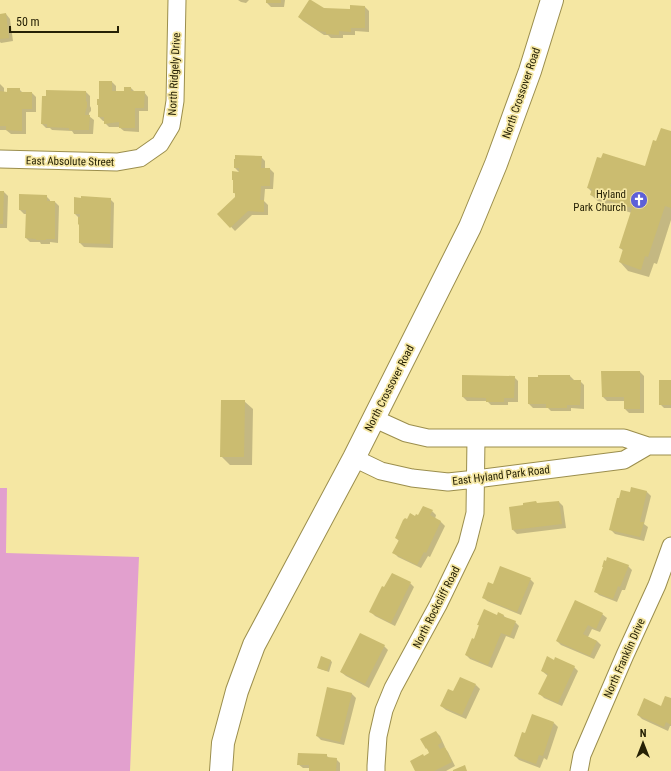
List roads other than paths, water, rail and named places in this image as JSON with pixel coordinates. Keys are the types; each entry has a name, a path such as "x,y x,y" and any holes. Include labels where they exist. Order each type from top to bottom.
{"main road":[{"name":"North Crossover Road","path":"221,771 223,743 235,699 254,645 354,458 470,227 496,164 530,71 552,0"}],"street":[{"name":"North Ridgely Drive","path":"160,144 171,126 174,101 177,0"},
{"name":"East Absolute Street","path":"0,159 117,162 140,158 160,144"},
{"path":"373,418 406,433 428,438 624,438 648,446 671,446"},
{"name":"North Rockcliff Road","path":"376,771 378,736 384,710 393,688 438,605 467,544 475,513 476,438"},
{"name":"East Hyland Park Road","path":"354,458 381,471 412,478 448,482 624,460 648,446"},
{"name":"North Franklin Drive","path":"579,771 582,755 657,585 671,546"}],"place":[{"name":"Hyland Park Church","path":"639,200"}]}
